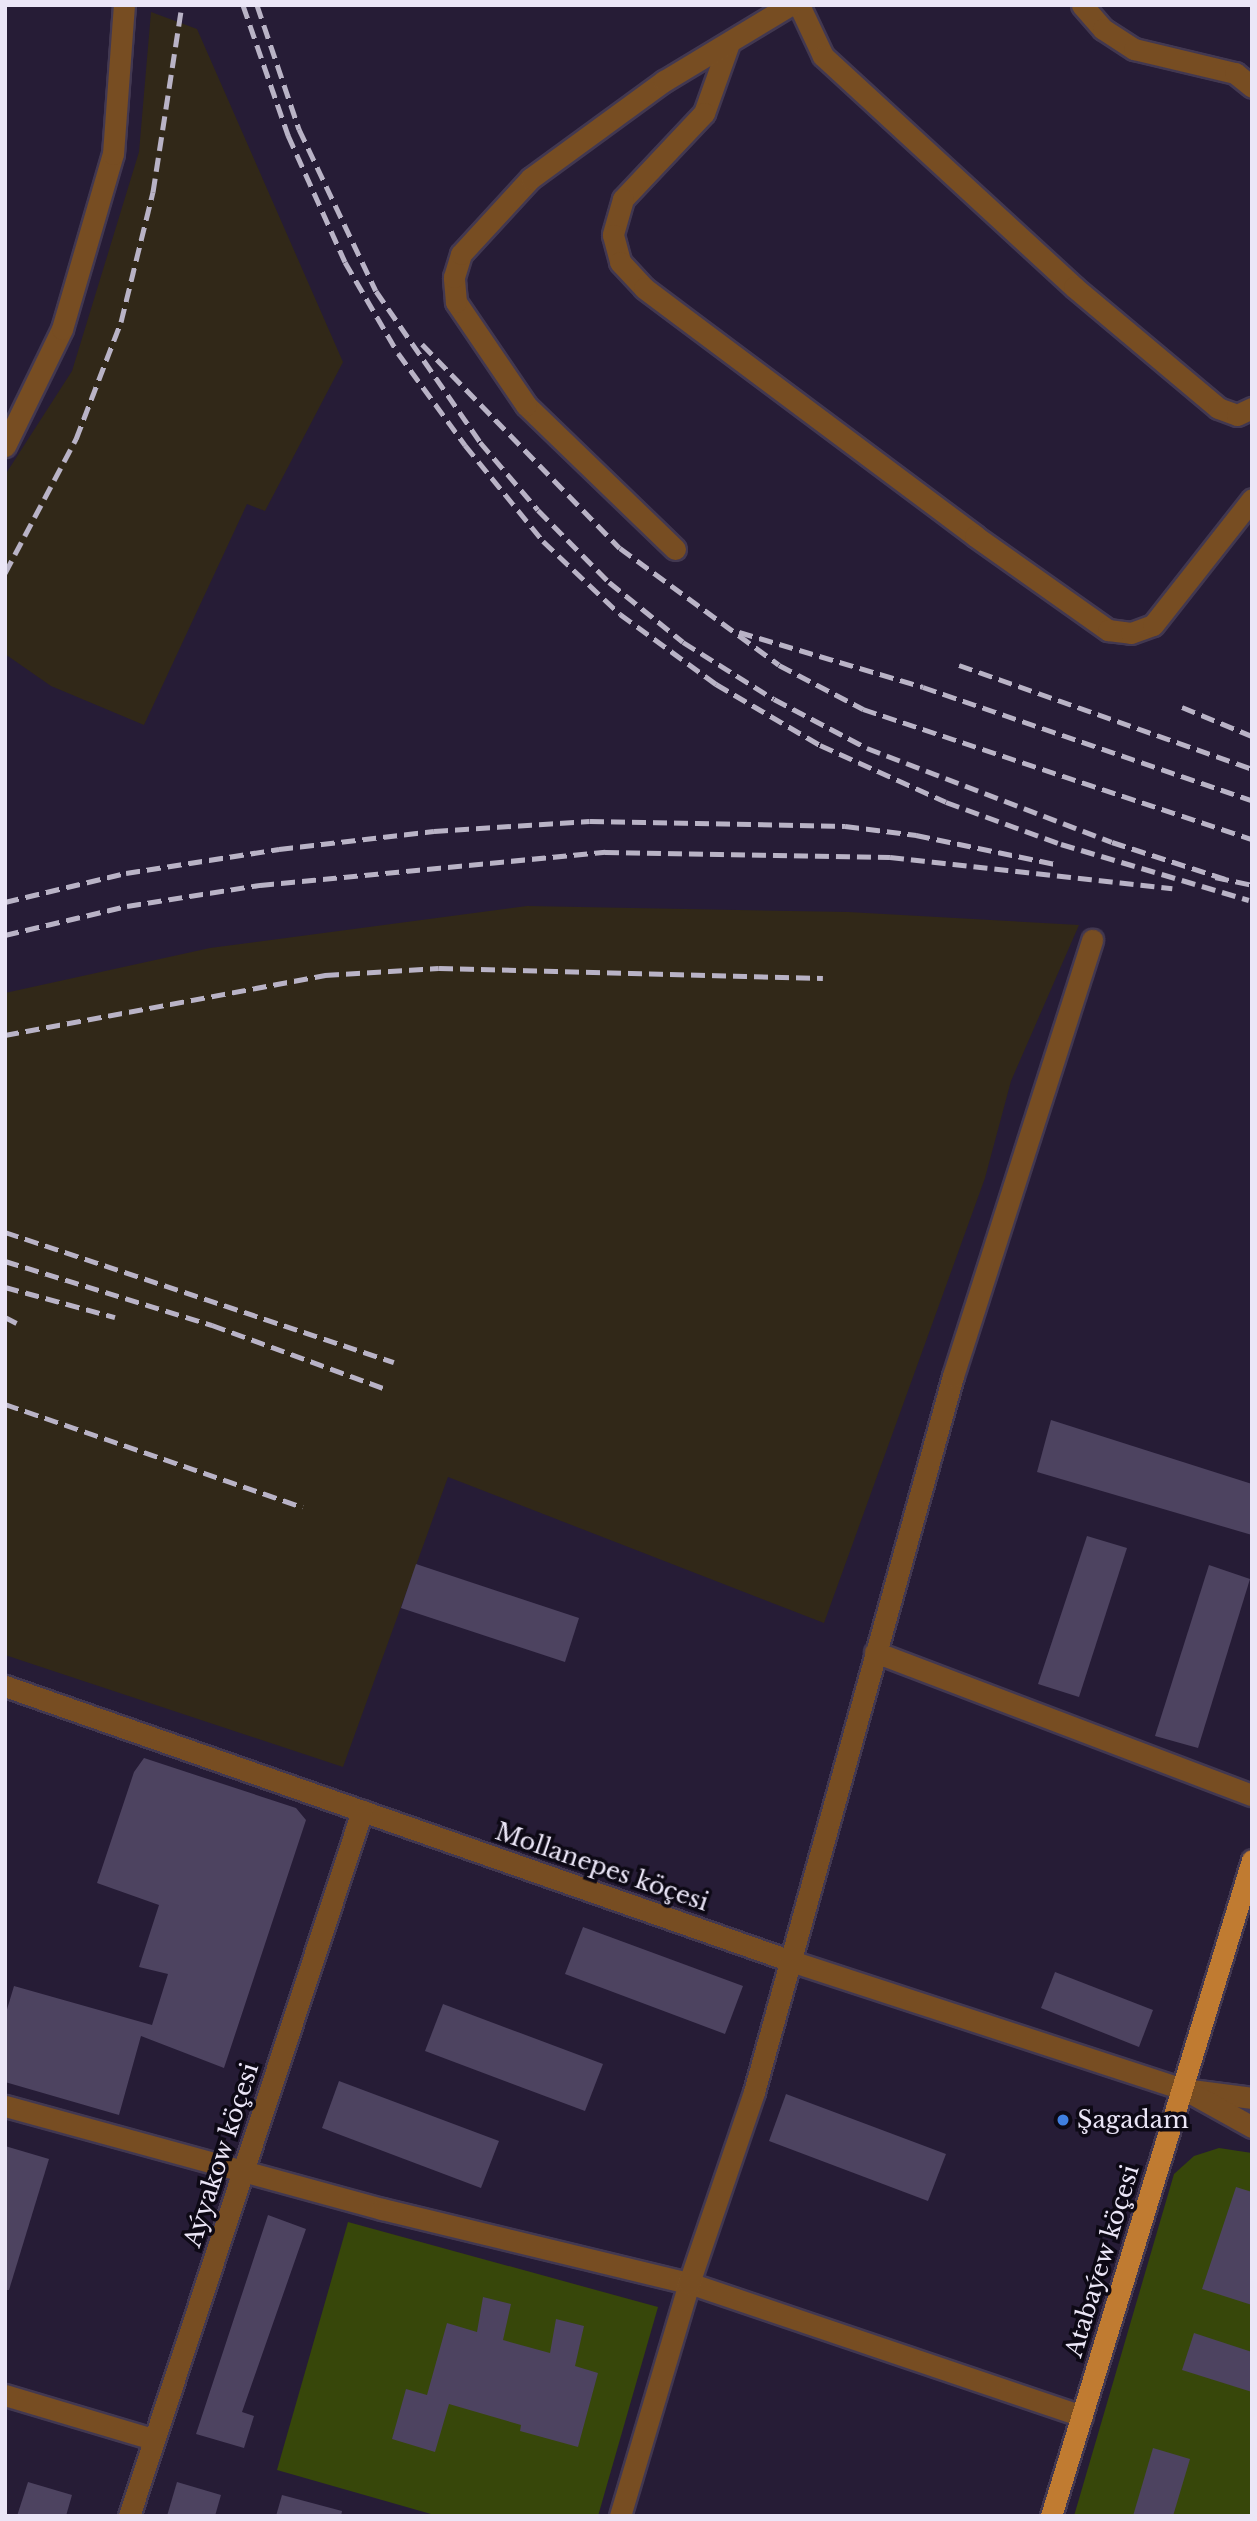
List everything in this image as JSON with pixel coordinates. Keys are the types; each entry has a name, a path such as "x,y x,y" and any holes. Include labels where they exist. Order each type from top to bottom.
{"main road":[{"name":"Atabaýew köçesi","path":"1051,2516 1252,1860"}],"street":[{"path":"5,446 62,329 113,154 124,5"},
{"path":"674,549 526,405 456,302 454,277 461,254 531,178 664,81 729,46 790,5"},
{"path":"799,5 823,56 1074,287 1218,408 1237,415 1252,408"},
{"path":"1082,5 1102,29 1134,49 1236,73 1252,87"},
{"path":"729,46 704,113 623,198 613,234 620,261 644,288 975,536 1108,630 1131,633 1153,625 1252,499"},
{"path":"620,2516 689,2283 754,2092 953,1376 1092,940"},
{"path":"875,1652 1252,1795"},
{"name":"Mollanepes köçesi","path":"5,1686 252,1769 362,1811 791,1961 1183,2089 1252,2098"},
{"name":"Aýyakow köçesi","path":"129,2516 362,1811"},
{"path":"1232,1925 1252,1908"},
{"name":"Mollanepes köçesi","path":"1183,2089 1252,2127"},
{"path":"5,2106 244,2169 396,2213 689,2283 1082,2416"},
{"path":"5,2395 153,2439"}],"shaded area":[{"path":"151,12 197,29 343,362 265,511 247,504 144,725 51,686 5,654 5,475 72,371 139,152"},
{"path":"527,906 848,912 1079,925 1011,1081 985,1178 824,1623 448,1477 343,1767 5,1655 5,993 210,948"}],"green space":[{"path":"1219,2148 1252,2153 1252,2516 1074,2516 1174,2174 1194,2156"},
{"path":"348,2222 658,2307 598,2516 438,2516 277,2470"}],"building":[{"path":"1051,1420 1252,1484 1252,1535 1037,1472"},
{"path":"1087,1536 1127,1548 1079,1697 1038,1684"},
{"path":"416,1564 579,1618 565,1662 401,1608"},
{"path":"1209,1565 1250,1579 1198,1748 1155,1736"},
{"path":"144,1758 296,1808 306,1820 224,2068 141,2036 119,2115 5,2082 5,2016 14,1986 152,2025 168,1974 139,1967 159,1905 97,1883 134,1772"},
{"path":"583,1927 743,1986 725,2034 565,1974"},
{"path":"1055,1972 1153,2010 1139,2047 1041,2008"},
{"path":"443,2004 603,2064 585,2111 425,2051"},
{"path":"339,2081 499,2141 481,2188 322,2128"},
{"path":"786,2094 946,2154 928,2201 769,2141"},
{"path":"5,2146 49,2159 9,2290 5,2290"},
{"path":"1236,2187 1252,2192 1252,2305 1202,2289"},
{"path":"268,2215 306,2229 242,2412 254,2416 244,2448 196,2434"},
{"path":"483,2297 511,2304 503,2340 550,2353 556,2319 584,2326 575,2366 598,2373 578,2447 520,2431 521,2425 449,2404 435,2452 392,2439 406,2389 427,2395 447,2323 477,2332"},
{"path":"1194,2333 1252,2352 1252,2392 1182,2370"},
{"path":"1153,2448 1190,2459 1173,2516 1133,2516"},
{"path":"28,2482 72,2495 66,2516 17,2516"},
{"path":"177,2482 221,2495 215,2516 167,2516"},
{"path":"282,2495 342,2511 341,2516 276,2516"}],"railway":[{"path":"5,573 76,439 121,322 153,192 182,5"},
{"path":"243,5 288,135 345,262 398,353 465,445 543,541 620,614 716,684 820,745 946,802 1061,844 1249,900"},
{"path":"257,5 299,129 376,291 480,442 538,510 609,582 683,642 774,699 867,748 1112,842 1225,879"},
{"path":"422,344 620,548 779,665 863,709 1252,839"},
{"path":"739,632 923,687 1252,800"},
{"path":"959,665 1252,769"},
{"path":"1182,707 1252,736"},
{"path":"5,902 126,873 279,849 434,831 590,821 845,826 916,835 1055,864"},
{"path":"5,935 127,906 260,885 605,852 890,857 1172,888"},
{"path":"1215,877 1252,885"},
{"path":"5,1035 325,975 439,968 823,978"},
{"path":"5,1232 394,1362"},
{"path":"5,1261 212,1325 383,1388"},
{"path":"5,1287 115,1317"},
{"path":"5,1317 17,1323"},
{"path":"5,1404 303,1507"}],"place":[{"name":"Şagadam","path":"1063,2120"}]}
